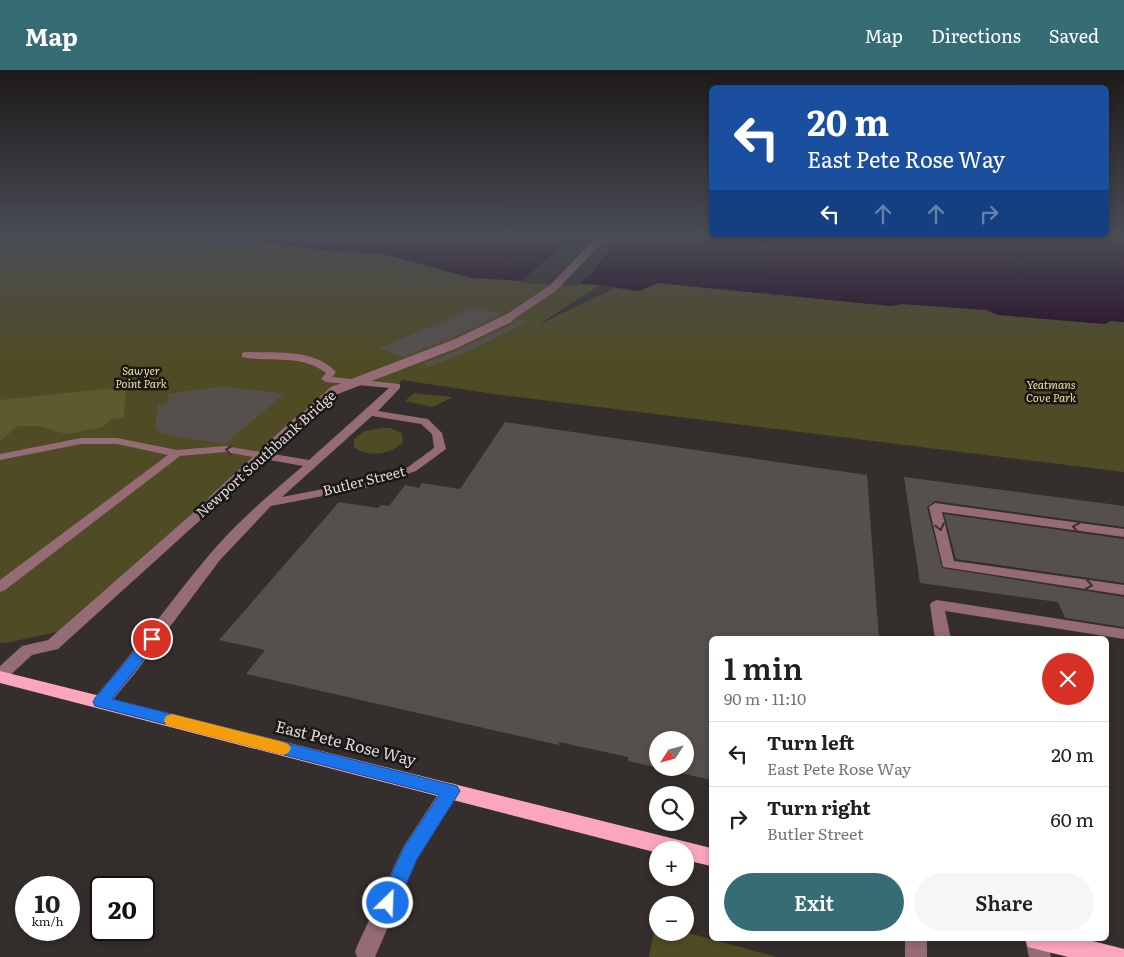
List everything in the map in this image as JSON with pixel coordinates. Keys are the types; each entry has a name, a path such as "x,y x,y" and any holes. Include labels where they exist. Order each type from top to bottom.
{"main road":[{"name":"East Pete Rose Way","path":"0,676 649,841"},
{"name":"East Pete Rose Way","path":"694,853 709,857"},
{"path":"1045,941 1117,957"}],"street":[{"name":"Newport Southbank Bridge","path":"0,676 28,650 53,645 214,501 333,391 347,384 446,348 500,322 551,289 563,277"},
{"path":"245,355 306,360 322,365 331,372 326,379 397,386 370,413"},
{"name":"Butler Street","path":"101,702 130,668 215,557 267,503 370,413 424,421 437,433 440,449 412,469 366,484 267,503"},
{"path":"0,457 81,441 117,441 176,453 225,449 312,464"},
{"path":"0,587 176,453"},
{"path":"1124,533 935,507 948,564 1124,590"},
{"path":"943,636 937,605 1124,634"},
{"path":"366,952 410,854 451,791"},
{"path":"916,941 916,957"},
{"path":"1036,941 1040,957"}],"green space":[{"path":"0,277 470,277 600,285 538,325 615,288 639,291 658,283 891,306 902,304 986,310 998,315 1105,324 1111,321 1124,322 1124,472 501,395 402,380 397,386 341,380 214,501 74,628 6,643 0,642"},
{"path":"414,393 453,397 433,407 405,401"},
{"path":"390,428 402,433 403,442 392,450 372,454 365,453 354,447 354,439 365,431"},
{"path":"694,934 709,939 709,941 718,941 777,957 649,957 652,941 694,941"}],"shaded area":[{"path":"470,277 1124,277 1124,322 1111,321 1105,324 998,315 986,310 902,304 891,306 658,283 639,291 600,285"},
{"path":"126,387 124,417 111,419 103,427 66,434 39,426 18,426 0,441 0,400"}],"pier":[{"path":"526,277 587,277 577,286 519,283"}],"building":[{"path":"477,307 502,314 452,338 403,357 379,348"},
{"path":"517,319 527,322 471,350 429,367 422,364 458,350 512,324"},
{"path":"223,386 284,394 225,444 174,436 161,433 155,428 158,405 167,403 168,394"},
{"path":"505,422 867,475 879,636 709,636 709,780 694,776 694,731 649,731 649,766 628,761 628,757 559,742 559,745 246,674 265,650 219,640 339,502 378,508 381,505 389,506 405,485 419,488 422,483 460,489"},
{"path":"904,477 1124,506 1124,527 935,501 927,507 942,568 1124,597 1124,627 1065,618 1058,602 920,583"},
{"path":"944,514 1124,539 1124,583 956,559"}],"slow traffic":[{"path":"172,720 283,748"}],"route":[{"path":"152,639 101,702 451,791 410,854 388,903"}],"park label":[{"name":"Sawyer Point Park","path":"141,377"},
{"name":"Yeatmans Cove Park","path":"1051,391"}]}
